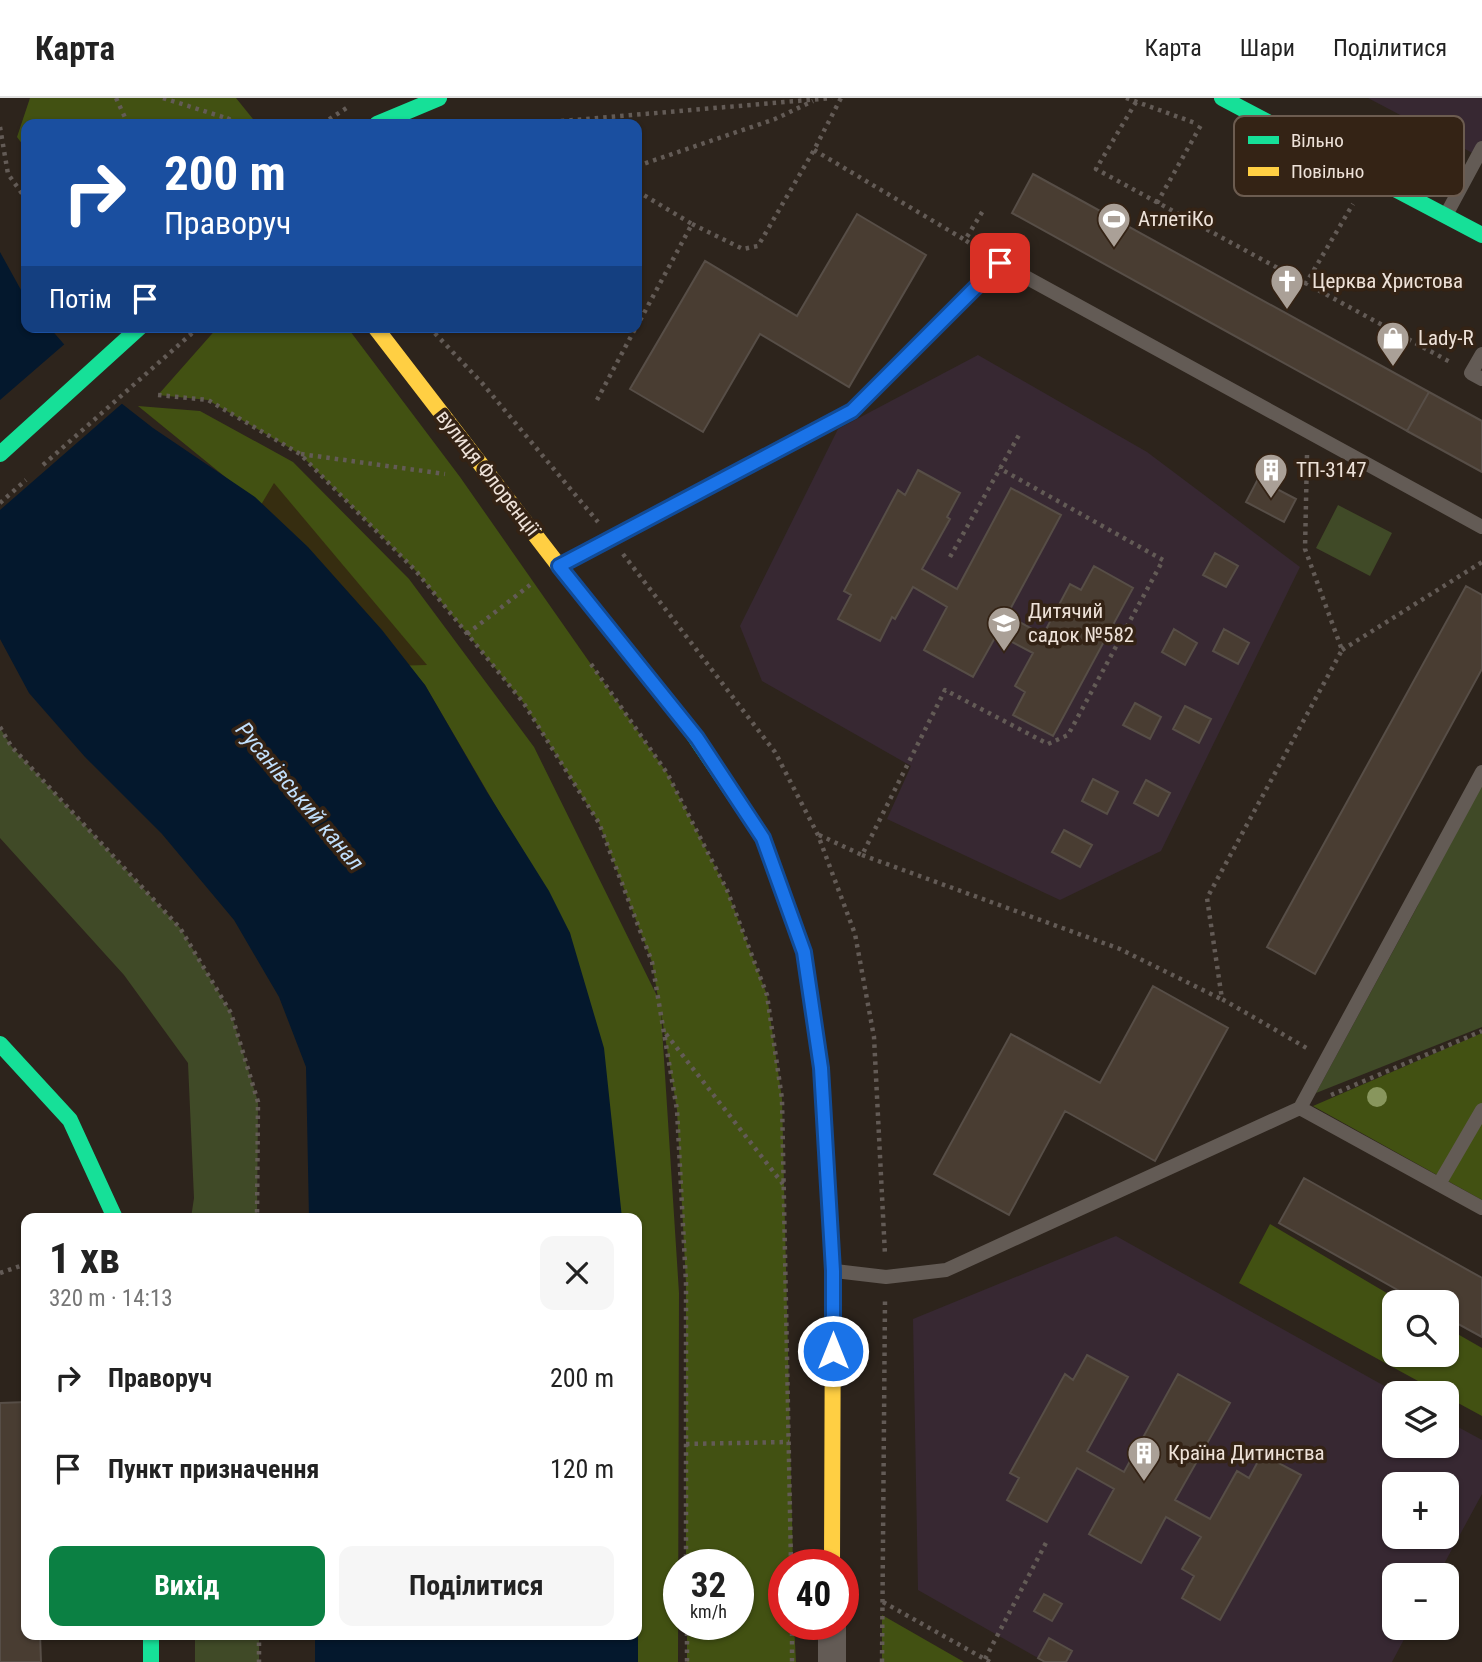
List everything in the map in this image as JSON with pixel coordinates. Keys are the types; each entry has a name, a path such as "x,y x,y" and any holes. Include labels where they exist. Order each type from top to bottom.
{"street":[{"path":"389,119 439,98"},
{"path":"1222,98 1256,116"},
{"path":"1407,196 1482,235"},
{"path":"0,454 134,333"},
{"name":"вулиця Флоренції","path":"381,333 559,566 697,738 763,838 804,952 821,1068 833,1271 832,1549"},
{"path":"0,1044 70,1120 113,1213"},
{"path":"151,1640 151,1662"},
{"path":"832,1640 832,1662"}],"lane":[{"path":"1464,181 1482,148"},
{"path":"1445,216 1456,196"},
{"path":"559,566 852,411 1000,263 1482,527"},
{"path":"1476,376 1482,354"},
{"path":"833,1271 886,1278 946,1270 1300,1108 1482,772"},
{"path":"1300,1108 1482,1208"},
{"path":"1439,1184 1482,1110"}],"path":[{"path":"116,98 126,119"},
{"path":"163,98 228,119"},
{"path":"583,119 832,98"},
{"path":"642,194 692,224 743,249 758,246 841,98"},
{"path":"642,164 775,119 817,99"},
{"path":"1136,102 1096,169 1476,376"},
{"path":"329,119 354,104"},
{"path":"1157,203 1201,125"},
{"path":"0,127 8,174 21,192"},
{"path":"814,150 1000,263"},
{"path":"1306,285 1354,202"},
{"path":"965,240 984,209"},
{"path":"642,318 692,224"},
{"path":"40,467 192,333"},
{"path":"597,400 634,333"},
{"path":"158,395 208,400 300,454 416,571 523,702 599,823 652,962 677,1110 686,1283 687,1549"},
{"path":"1307,430 1305,549 1342,650"},
{"path":"950,557 1019,435"},
{"path":"300,454 447,475"},
{"path":"862,855 946,690 1048,744 1068,735 1163,560 999,468"},
{"path":"0,503 30,476"},
{"path":"1222,999 1207,898 1342,650 1482,562"},
{"path":"467,634 534,582"},
{"path":"588,661 667,773 727,890 768,995 782,1099 791,1549"},
{"path":"0,727 10,746 180,928 231,1013 258,1102 257,1213"},
{"path":"818,835 862,855 1120,949 1222,999 1326,1060"},
{"path":"664,1031 784,1185"},
{"path":"1300,1108 1482,1031"},
{"path":"0,1273 21,1266"},
{"path":"686,1444 789,1441"},
{"path":"882,1601 987,1660 1048,1539"},
{"path":"259,1640 260,1662"},
{"path":"687,1640 687,1662"},
{"path":"792,1640 792,1662"}],"shaded area":[{"path":"1368,98 1482,98 1482,158 1464,149 1464,116 1402,116"},
{"name":"Дитячий садок №582","path":"978,355 1147,452 1300,567 1161,851 1060,900 887,819 911,766 762,681 740,626 838,429"},
{"path":"1116,1236 1382,1385 1382,1458 1459,1458 1459,1428 1482,1440 1482,1494 1459,1536 1459,1472 1382,1472 1382,1549 1452,1549 1445,1563 1382,1563 1382,1640 1404,1640 1392,1662 1045,1662 918,1590 913,1319"}],"green space":[{"path":"30,98 236,98 253,119 23,119"},
{"path":"21,125 21,142 17,137"},
{"path":"213,333 352,333 460,477 667,773 727,890 767,995 782,1099 793,1549 768,1549 768,1640 795,1640 796,1662 687,1662 687,1640 754,1640 754,1549 686,1549 686,1283 677,1110 661,1012 679,1293 678,1549 663,1549 663,1640 678,1640 678,1662 638,1662 638,1640 642,1640 642,1213 601,1213 570,933 425,685 294,533 138,406 200,411 293,462 409,579 534,747 658,998 652,962 599,823 523,702 416,571 300,454 208,400 158,395"},
{"path":"1338,505 1392,533 1370,576 1316,548"},
{"path":"0,728 11,746 180,928 231,1013 258,1102 257,1213 192,1213 194,1198 188,1063 124,975 0,838"},
{"path":"1482,772 1482,1027 1316,1093 1417,907"},
{"path":"1482,1033 1482,1200 1313,1106"},
{"path":"1270,1224 1382,1290 1382,1361 1239,1283"},
{"path":"1459,1335 1482,1348 1482,1416 1459,1404 1459,1381 1418,1381 1392,1367 1459,1367"},
{"path":"882,1615 964,1662 882,1662"},
{"path":"195,1640 259,1640 259,1662 195,1662"}],"sand":[{"path":"274,483 427,665 351,667 240,540"}],"water":[{"name":"Русанівський канал","path":"0,252 21,290 21,333 54,333 103,389 153,428 255,497 308,547 382,630 425,685 549,891 570,933 604,1048 621,1213 309,1213 306,1067 279,997 234,920 162,834 85,757 29,693 0,639"},
{"path":"315,1640 638,1640 638,1662 315,1662"}],"pier":[{"path":"67,342 106,386 125,401 0,510 0,400"}],"building":[{"path":"1033,174 1429,392 1407,431 1012,213"},
{"path":"857,214 926,255 849,387 760,334 703,432 630,389 705,261 797,316"},
{"path":"1429,392 1482,421 1482,472 1407,431"},
{"path":"918,470 960,493 947,517 950,519 922,569 957,589 1011,488 1061,515 1007,615 1043,635 1070,584 1081,590 1094,566 1133,588 1053,736 1013,715 1025,692 1015,686 1033,653 997,634 973,677 924,650 947,607 913,587 895,619 892,617 880,641 838,619 851,595 844,591 898,490 905,495"},
{"name":"ТП-3147","path":"1258,479 1296,499 1284,522 1246,502"},
{"path":"1215,553 1238,566 1226,587 1203,575"},
{"path":"1466,586 1482,595 1482,669 1315,974 1267,947"},
{"path":"1174,629 1197,643 1185,665 1162,652"},
{"path":"1224,629 1249,643 1238,664 1213,651"},
{"path":"1135,703 1161,717 1150,739 1123,725"},
{"path":"1185,706 1211,719 1199,743 1173,729"},
{"path":"1093,779 1118,792 1107,814 1082,801"},
{"path":"1146,780 1170,793 1158,816 1134,803"},
{"path":"1064,830 1092,845 1080,867 1052,852"},
{"path":"1153,986 1228,1028 1155,1161 1065,1111 1009,1215 934,1174 1011,1034 1100,1083"},
{"path":"1304,1178 1482,1278 1482,1337 1459,1325 1459,1290 1398,1290 1279,1223"},
{"name":"Країна Дитинства","path":"1087,1355 1128,1377 1087,1451 1124,1472 1178,1374 1230,1403 1175,1500 1210,1519 1237,1471 1249,1478 1262,1454 1301,1475 1220,1620 1182,1598 1194,1576 1182,1569 1201,1537 1166,1517 1141,1563 1089,1534 1114,1489 1077,1468 1047,1522 1007,1500 1019,1478 1010,1473 1065,1374 1073,1380"},
{"path":"21,1402 21,1640 40,1640 41,1662 0,1662 0,1403"},
{"path":"1044,1594 1062,1604 1052,1621 1034,1611"},
{"path":"1049,1638 1072,1651 1066,1662 1045,1662 1038,1658"}],"traffic: fast":[{"path":"389,119 439,98"},
{"path":"1222,98 1256,116"},
{"path":"1408,196 1482,235"},
{"path":"0,454 133,333"},
{"path":"689,728 763,838 804,952 821,1068 830,1220"},
{"path":"0,1044 70,1120 113,1213"},
{"path":"151,1640 151,1662"}],"traffic: slow":[{"path":"380,333 559,566 689,728"},
{"path":"830,1220 833,1271 832,1549"}],"place":[{"name":"АтлетіКо","path":"1114,249"},
{"name":"Церква Христова","path":"1287,311"},
{"name":"Lady-R","path":"1393,368"},
{"name":"ТП-3147","path":"1271,500"},
{"name":"Дитячий садок №582","path":"1004,653"},
{"name":"Країна Дитинства","path":"1144,1483"}],"route":[{"path":"833,1351 833,1271 821,1068 804,952 763,838 697,738 559,566 852,411 1000,263"}]}
